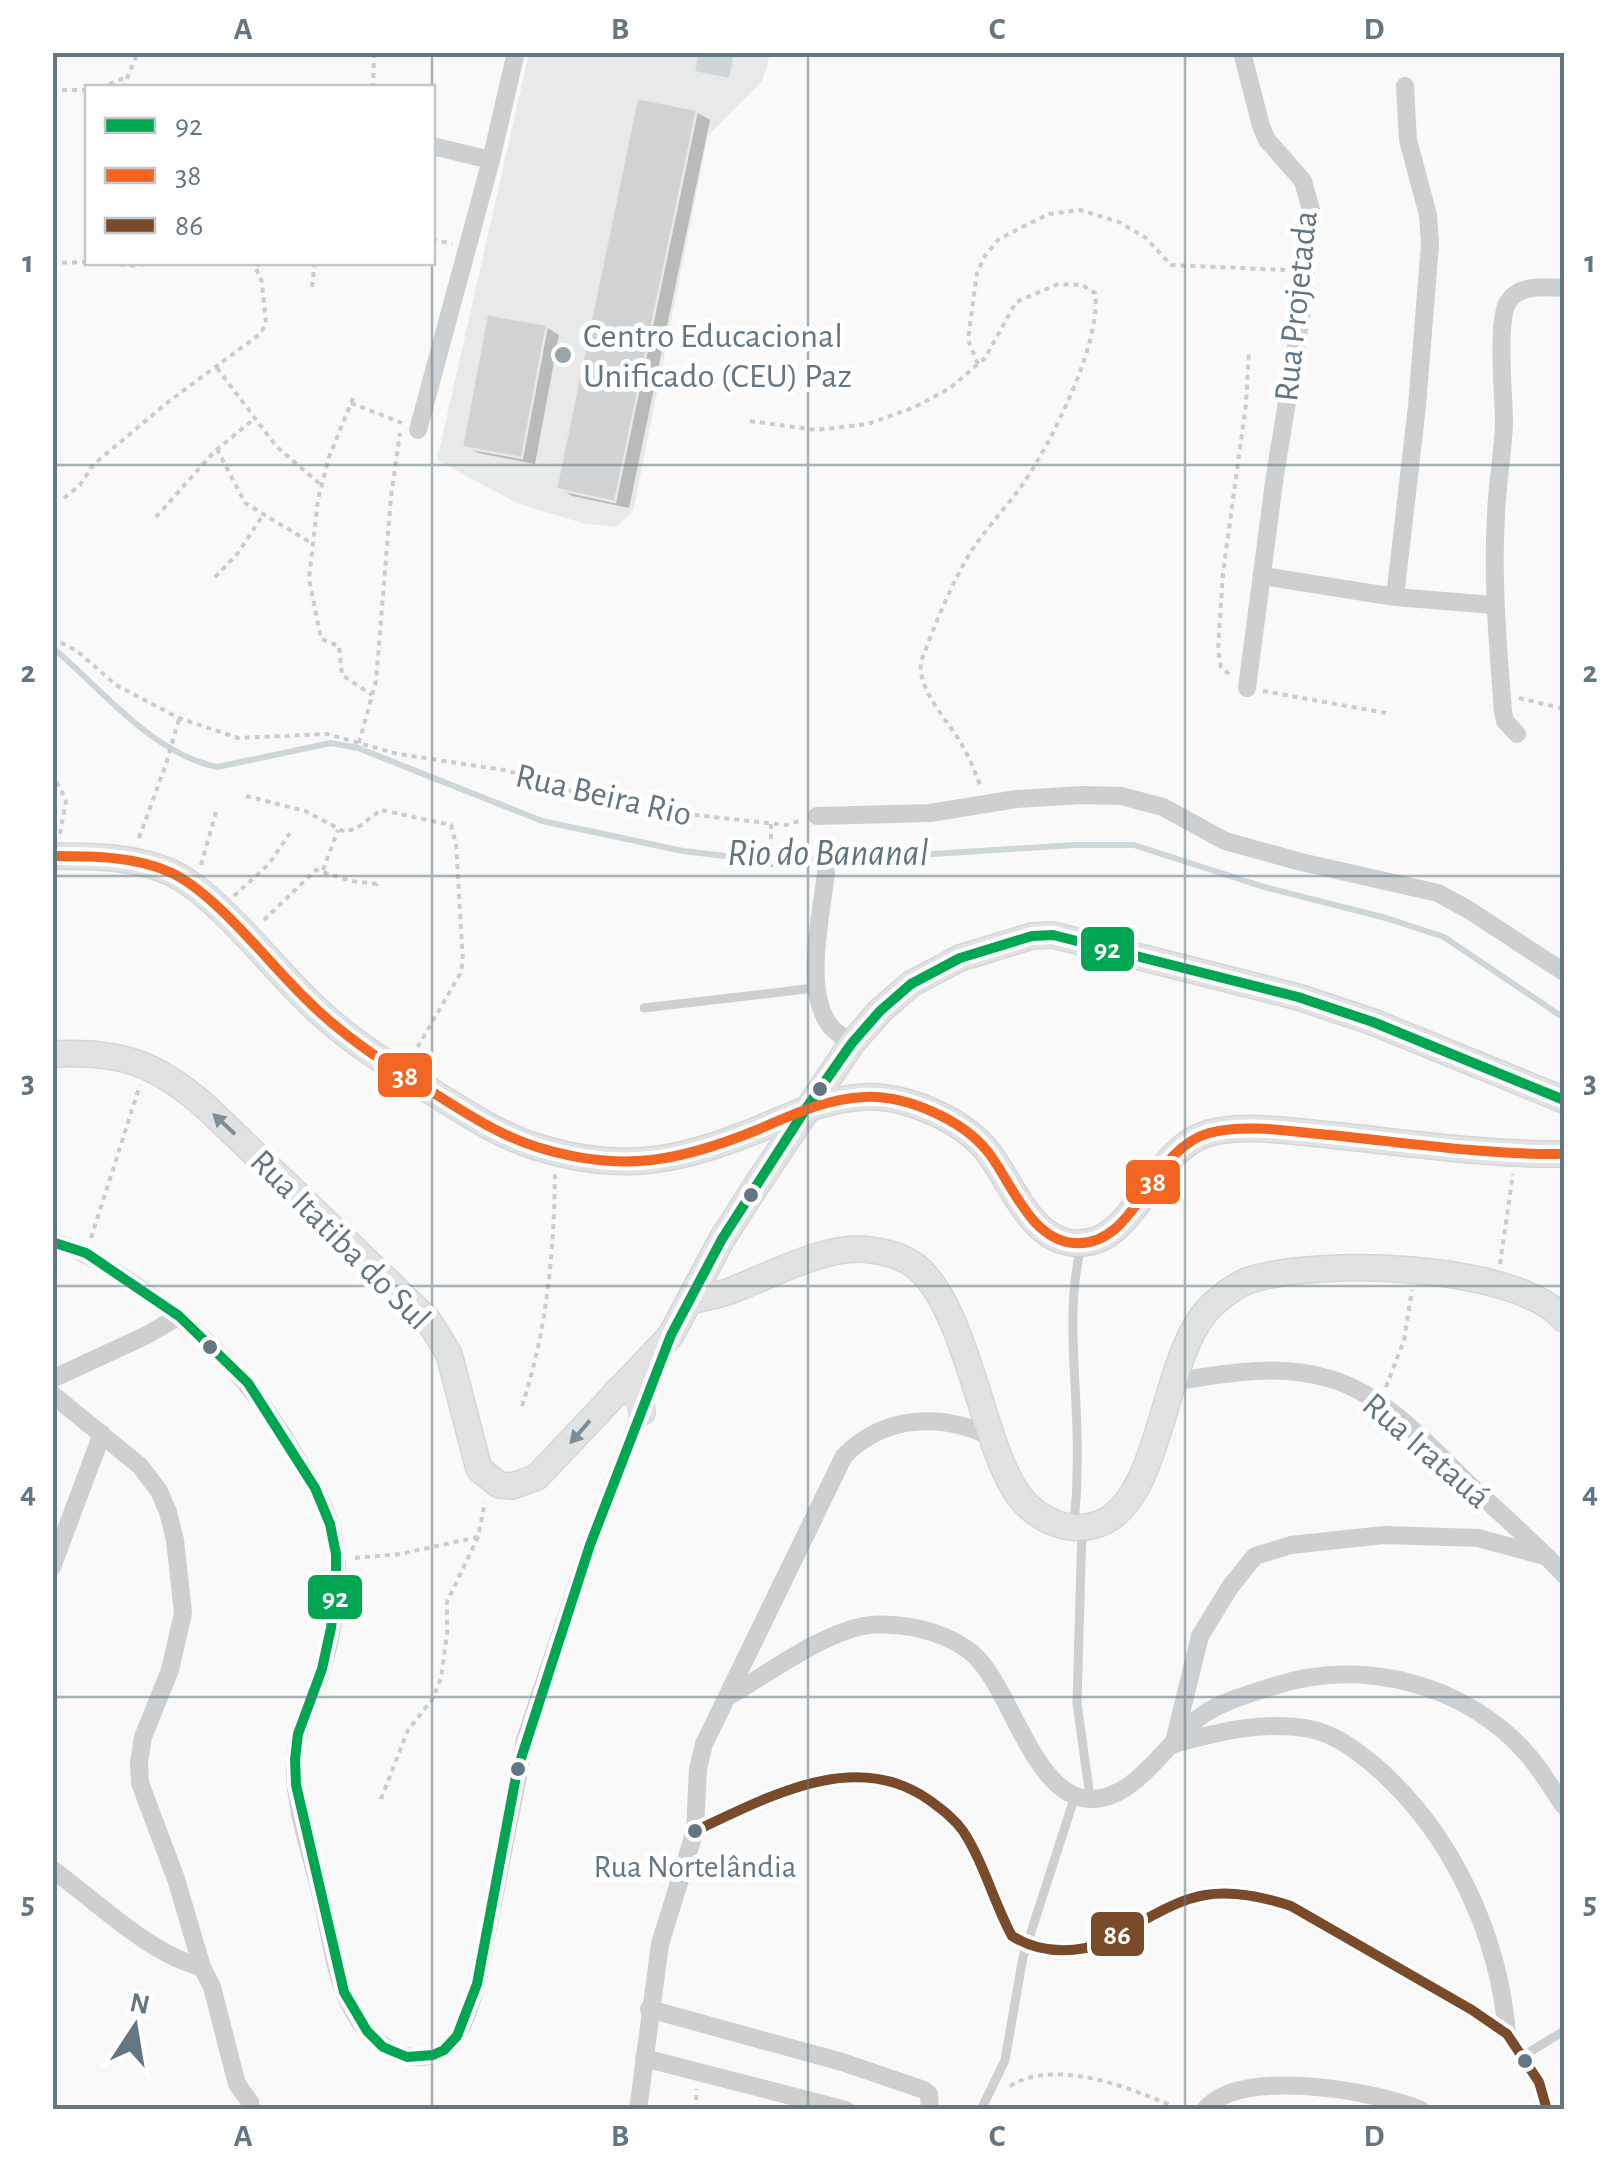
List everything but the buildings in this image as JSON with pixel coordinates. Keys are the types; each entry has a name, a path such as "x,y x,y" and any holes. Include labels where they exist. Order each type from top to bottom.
{"main road":[{"path":"55,856 132,862 173,874 195,888 337,1028 403,1074 512,1138 556,1152 632,1162 672,1159 721,1144 806,1108 869,1096 919,1107 974,1137 1044,1229 1068,1243 1082,1244 1098,1242 1119,1226 1184,1144 1223,1130 1564,1154"},
{"path":"488,1478 499,1485 513,1486 537,1477 671,1335 806,1108 880,1011 936,969 1005,944 1032,936 1053,936 1298,998 1373,1022 1564,1100"},
{"name":"Rua Itatiba do Sul","path":"52,1054 119,1056 181,1085 428,1320 449,1354 479,1470 488,1478"},
{"path":"690,1301 839,1252 866,1249 892,1254 915,1265 946,1310 1011,1483 1022,1500 1050,1522 1078,1528 1104,1522 1132,1494 1152,1451 1191,1329 1213,1304 1246,1282 1280,1273 1318,1270 1415,1271 1498,1284 1532,1297 1564,1319"},
{"path":"708,1268 763,1276"},
{"path":"617,1390 638,1397 642,1412"}],"street":[{"path":"410,426 491,160 516,52"},
{"name":"Rua Projetada","path":"1242,52 1267,140 1295,169 1308,190 1310,210 1306,271 1247,688"},
{"path":"1395,597 1418,406 1430,244 1428,214 1408,140 1405,86"},
{"path":"435,147 491,160"},
{"path":"1516,734 1505,721 1494,605 1496,511 1504,448 1502,364 1506,310 1508,300 1518,293 1544,287 1564,288"},
{"path":"1263,576 1395,597 1494,605"},
{"path":"818,816 930,813 987,803 1092,794 1148,802 1224,841 1438,893 1564,972"},
{"path":"826,872 815,988 832,1028 852,1043"},
{"path":"52,1242 86,1253 179,1316 248,1383 315,1488 330,1524 336,1589 322,1669 298,1734 296,1785 344,1992 354,2014 383,2047 407,2057 424,2057 444,2050 457,2036 477,1984 526,1740 590,1544 671,1335"},
{"path":"52,1379 179,1316"},
{"name":"Rua Iratauá","path":"1172,1382 1271,1369 1328,1378 1380,1402 1564,1575"},
{"path":"52,1394 140,1466 159,1491 175,1540 184,1613 170,1670 142,1737 140,1783 212,1987 237,2084 251,2110"},
{"path":"638,2110 660,1944 695,1831 698,1770 704,1744 844,1456 876,1430 906,1421 952,1422 993,1438"},
{"path":"52,1567 102,1434"},
{"path":"1174,1744 1200,1636 1230,1587 1256,1556 1291,1544 1384,1535 1478,1538 1548,1558"},
{"path":"729,1696 838,1635 862,1626 882,1624 931,1631 971,1652 986,1667 1039,1762 1050,1777 1082,1798 1122,1789 1203,1714 1259,1690 1325,1674 1376,1675 1439,1692 1494,1725 1530,1757 1564,1806"},
{"path":"1174,1744 1244,1728 1284,1726 1311,1729 1356,1750 1387,1777 1432,1828 1458,1871 1494,1958 1504,1998 1507,2034"},
{"path":"695,1831 782,1791 815,1782 863,1777 901,1785 948,1813 963,1831 1012,1936 1027,1946 1070,1951 1086,1948 1179,1901 1224,1891 1291,1906 1507,2034 1539,2082 1547,2110"},
{"path":"52,1869 160,1949 182,1962 202,1967"},
{"path":"649,2009 842,2062 924,2090 929,2094 930,2110"},
{"path":"644,2058 846,2110"},
{"path":"1204,2110 1227,2094 1299,2086 1365,2094 1421,2110"}],"lane":[{"path":"644,1008 815,988"},
{"path":"981,2110 1006,2056 1027,1946 1082,1798 1077,1704 1078,1434 1072,1326 1082,1244"},
{"path":"1524,2056 1564,2031"}],"path":[{"path":"124,85 138,52"},
{"path":"373,85 374,52"},
{"path":"108,85 126,78"},
{"path":"52,90 85,90"},
{"path":"978,364 968,340 977,274 985,256 998,240 1049,214 1080,210 1119,222 1146,238 1172,265 1306,271"},
{"path":"52,263 85,262"},
{"path":"64,498 80,485 93,465 192,382 255,339 266,324 262,282 254,265"},
{"path":"312,287 315,265"},
{"path":"750,421 816,430 868,424 915,407 950,388 985,358 1016,302 1058,284 1082,285 1095,293 1095,322 1056,427 1027,478 956,577 921,662 927,688 964,748 987,803"},
{"path":"217,368 276,446 322,486"},
{"path":"359,743 372,696 376,681 390,497 410,426 352,400 322,486 309,579 320,639 339,646 342,676 372,696"},
{"path":"156,518 217,449 254,420"},
{"path":"217,449 245,502 313,544"},
{"path":"215,577 263,515"},
{"name":"Rua Beira Rio","path":"52,638 78,651 116,685 180,718 238,738 327,734 398,754 504,770 640,810 786,826 818,816"},
{"path":"1502,689 1516,697 1564,709"},
{"path":"132,862 180,718"},
{"path":"52,773 66,800 55,856"},
{"path":"246,796 305,811 345,832 358,828 381,810 448,823 454,830 463,962 460,974 403,1074"},
{"path":"195,888 216,812"},
{"path":"771,824 771,867"},
{"path":"322,870 338,830"},
{"path":"218,910 269,864 290,833"},
{"path":"247,938 311,874 322,870 351,882 376,884 378,880"},
{"path":"86,1253 146,1066"},
{"path":"522,1406 548,1296 556,1152"},
{"path":"1498,1284 1516,1152"},
{"path":"1380,1402 1404,1340 1415,1271"},
{"path":"381,1799 408,1730 432,1700 441,1678 447,1602 478,1537 486,1507 479,1482 488,1478"},
{"path":"336,1561 400,1554 478,1537"},
{"path":"988,2099 1020,2079 1050,2073 1120,2088 1182,2110"}],"shaded area":[{"path":"699,52 734,53 729,78 695,71"},
{"name":"Centro Educacional Unificado (CEU) Paz","path":"529,53 771,53 762,81 708,136 633,512 616,527 582,523 517,503 437,460"}],"waterway":[{"name":"Rio do Bananal","path":"52,647 149,734 193,760 217,767 331,743 358,748 542,821 683,851 751,859 871,858 1134,845 1264,887 1444,937 1564,1018"}],"transit line":[{"name":"38","path":"52,856 128,860 172,873 207,897 320,1012 368,1051 498,1131 567,1155 623,1161 675,1156 836,1101 880,1097 932,1111 963,1129 988,1152 1034,1221 1045,1232 1074,1243 1095,1240 1113,1230 1129,1215 1171,1158 1189,1143 1223,1130 1270,1129 1477,1151 1564,1154"},
{"name":"92","path":"52,1242 86,1253 179,1316 248,1383 315,1488 330,1524 336,1554 336,1589 322,1669 298,1734 296,1785 344,1992 367,2031 383,2047 407,2057 433,2055 457,2036 477,1984 517,1771 590,1545 671,1335 722,1239 807,1107 852,1043 911,984 960,958 1032,936 1053,935 1298,997 1373,1022 1564,1100"},
{"name":"86","path":"695,1831 780,1793 840,1778 871,1778 900,1785 929,1800 956,1822 977,1856 1012,1936 1038,1947 1086,1948 1182,1901 1204,1895 1228,1893 1291,1906 1507,2034 1539,2082 1547,2110"}],"place":[{"name":"Centro Educacional Unificado (CEU) Paz","path":"563,355"},
{"name":"Rua Nortelândia","path":"695,1831"}]}
